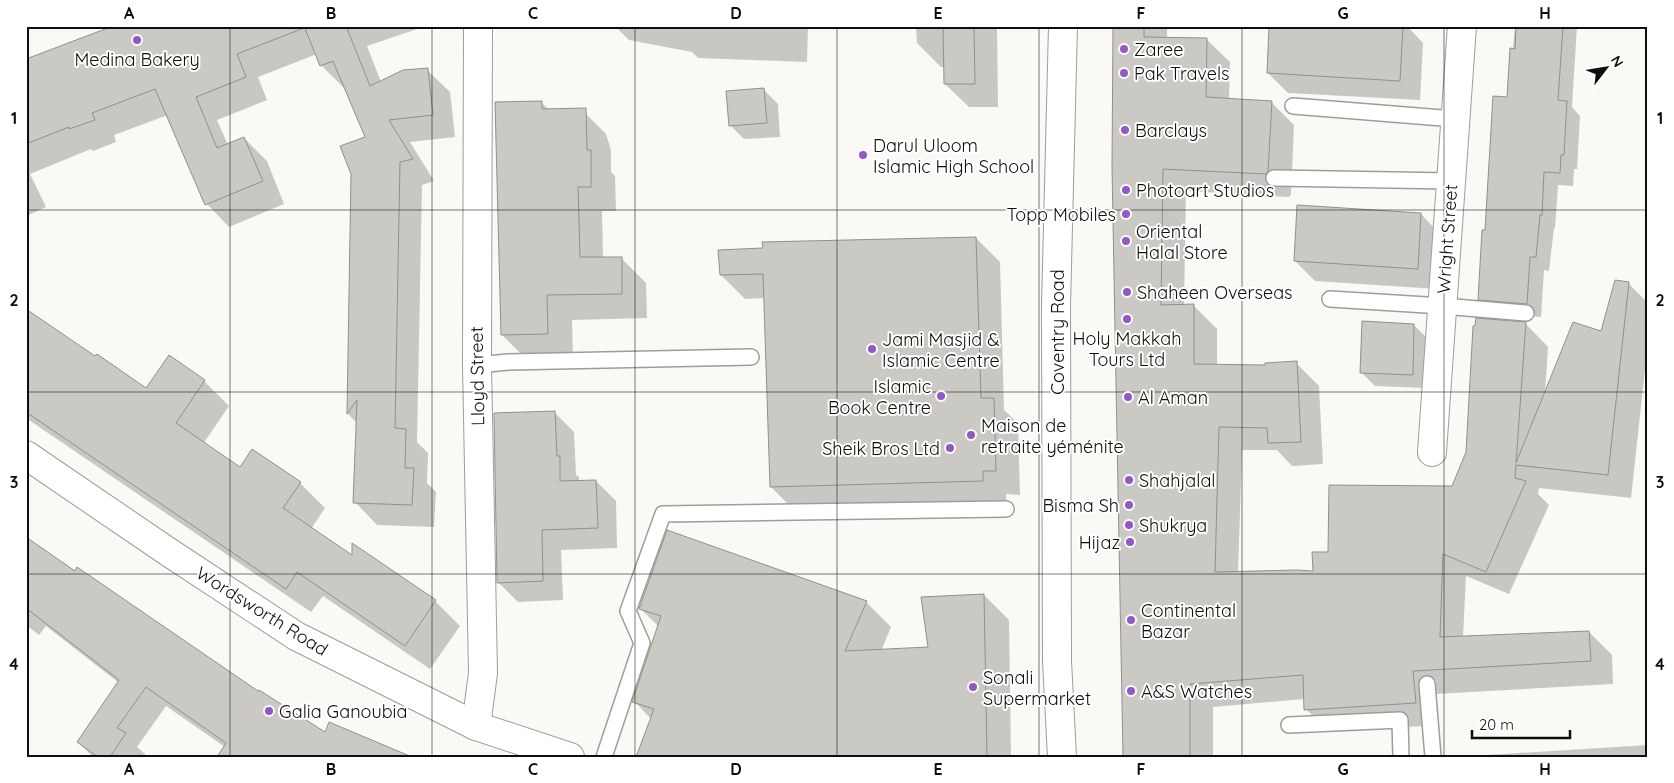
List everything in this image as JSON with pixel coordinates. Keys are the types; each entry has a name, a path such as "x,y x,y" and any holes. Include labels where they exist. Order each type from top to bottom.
{"street":[{"name":"Lloyd Street","path":"476,726 483,674 477,365 478,26"},
{"name":"Coventry Road","path":"1062,757 1057,661 1056,306 1063,26"},
{"name":"Wright Street","path":"1432,452 1462,26"},
{"name":"Wordsworth Road","path":"26,455 296,636 476,726 570,757"}],"lane":[{"path":"1293,106 1455,119"},
{"path":"1274,178 1451,180"},
{"path":"1330,299 1526,313"},
{"path":"477,365 508,362 752,357"},
{"path":"604,757 642,643 628,611 663,514 1006,510"},
{"path":"1427,684 1433,757"},
{"path":"1289,725 1400,720 1401,757"}],"building":[{"path":"113,26 303,26 304,28 237,54 246,77 196,97 217,148 244,137 263,181 205,205 155,89 92,113 95,120 69,129 69,127 26,144 26,59"},
{"path":"304,26 346,26 370,86 403,70 428,68 433,115 389,120 413,159 400,162 395,428 406,429 405,468 414,468 412,505 353,503 357,400 347,414 351,174 340,146 365,137 333,61 320,66"},
{"path":"943,26 974,26 975,84 944,84"},
{"path":"1113,26 1144,26 1144,37 1207,38 1206,97 1272,101 1268,171 1266,174 1163,169 1161,305 1194,304 1194,364 1265,365 1265,363 1297,361 1301,442 1268,443 1267,428 1219,427 1215,572 1313,571 1312,552 1328,552 1329,485 1452,486 1466,452 1473,326 1475,326 1476,318 1526,322 1516,463 1573,322 1601,331 1615,280 1629,282 1608,475 1516,465 1515,478 1526,481 1486,572 1443,554 1440,637 1589,631 1591,661 1413,671 1416,703 1304,710 1303,675 1190,684 1190,757 1123,757 1112,167"},
{"path":"1269,26 1403,26 1400,81 1267,73"},
{"path":"1516,26 1563,26 1558,100 1567,101 1564,155 1561,155 1560,173 1544,172 1542,215 1540,215 1536,257 1530,257 1527,304 1478,300 1482,230 1485,230 1493,96 1507,97 1510,48 1515,49"},
{"path":"764,88 767,123 729,126 726,91"},
{"path":"542,101 542,109 586,108 587,150 591,150 591,187 578,187 580,257 622,257 622,294 547,295 548,334 501,335 495,102"},
{"path":"1297,205 1421,213 1418,269 1294,261"},
{"name":"Jami Masjid & Islamic Centre","path":"976,237 981,398 994,398 996,471 983,471 983,481 770,487 763,274 720,275 718,250 763,248 762,242"},
{"path":"26,309 146,388 169,355 205,380 176,423 240,467 252,449 301,482 283,508 352,555 352,543 436,600 405,646 297,572 286,589 26,412"},
{"path":"1362,321 1414,324 1413,375 1360,373"},
{"path":"555,411 557,456 560,456 560,481 596,480 598,528 542,530 543,581 497,583 494,413"},
{"path":"667,530 867,601 845,651 928,647 921,597 984,594 987,757 636,757 654,709 632,702 661,616 639,609"},
{"path":"26,537 75,571 77,567 258,691 325,732 329,722 412,757 217,757 226,743 146,687 117,728 126,733 110,757 98,757 77,742 119,680 26,608"}],"place":[{"name":"Medina Bakery","path":"137,40"},
{"name":"Zaree","path":"1124,49"},
{"name":"Pak Travels","path":"1124,73"},
{"name":"Barclays","path":"1125,130"},
{"name":"Darul Uloom Islamic High School","path":"863,155"},
{"name":"Photoart Studios","path":"1126,190"},
{"name":"Topp Mobiles","path":"1126,214"},
{"name":"Oriental Halal Store","path":"1126,241"},
{"name":"Shaheen Overseas","path":"1127,292"},
{"name":"Holy Makkah Tours Ltd","path":"1127,319"},
{"name":"Jami Masjid & Islamic Centre","path":"872,349"},
{"name":"Islamic Book Centre","path":"941,396"},
{"name":"Al Aman","path":"1128,397"},
{"name":"Maison de retraite yéménite","path":"971,435"},
{"name":"Sheik Bros Ltd","path":"950,448"},
{"name":"Shahjalal","path":"1129,480"},
{"name":"Bisma Sh","path":"1129,505"},
{"name":"Shukrya","path":"1129,525"},
{"name":"Hijaz","path":"1130,542"},
{"name":"Continental Bazar","path":"1131,620"},
{"name":"Sonali Supermarket","path":"973,687"},
{"name":"A&S Watches","path":"1131,691"},
{"name":"Galia Ganoubia","path":"269,711"}]}
